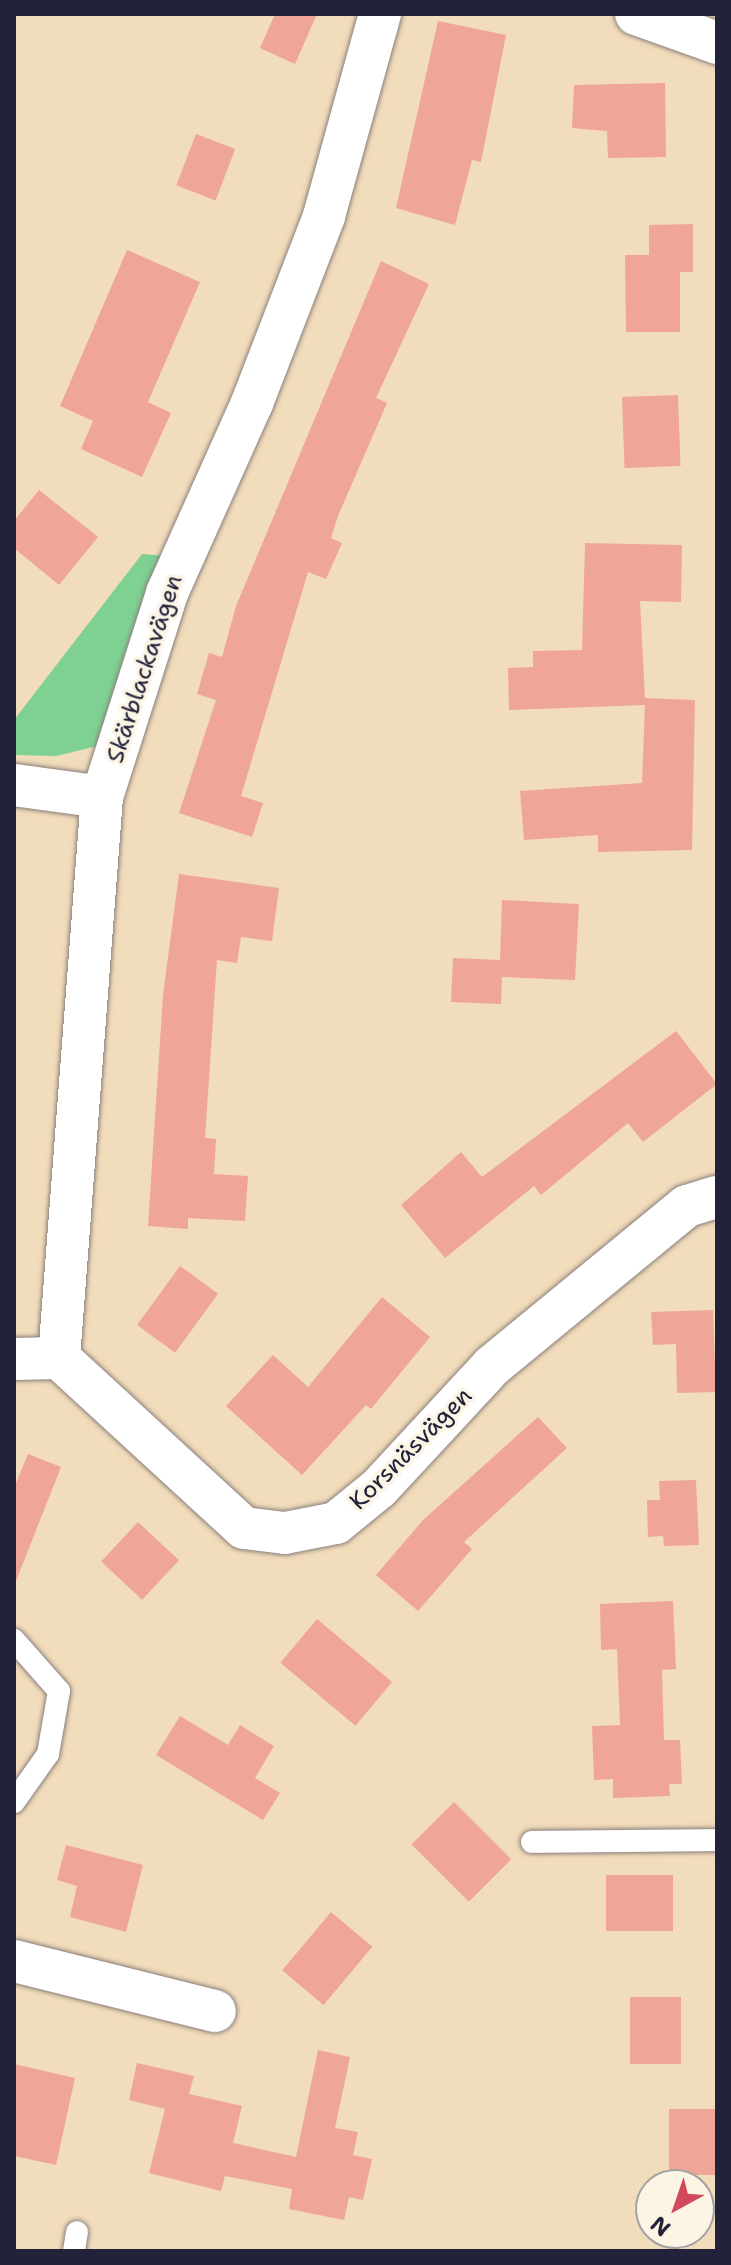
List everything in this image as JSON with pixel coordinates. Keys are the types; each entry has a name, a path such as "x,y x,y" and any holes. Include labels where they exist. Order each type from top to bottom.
{"street":[{"name":"Skärblackavägen","path":"59,1358 102,797 167,593 252,403 324,216 380,14"},
{"path":"636,14 717,43"},
{"path":"14,785 102,797"},
{"name":"Korsnäsvägen","path":"59,1358 244,1528 285,1533 336,1523 379,1488 492,1366 687,1206 717,1197"},
{"path":"14,1359 59,1358"},
{"path":"14,1961 215,2011"}],"lane":[{"path":"14,1640 59,1691 48,1754 14,1802"},
{"path":"532,1842 717,1840"}],"green space":[{"path":"142,554 181,557 110,743 56,756 14,755 14,720"}],"building":[{"path":"275,14 317,14 295,64 260,48"},
{"path":"438,21 506,35 481,162 472,160 455,225 396,208"},
{"path":"665,83 666,157 608,158 607,131 572,128 574,85"},
{"path":"196,134 235,149 216,200 176,185"},
{"path":"693,224 693,272 680,272 680,332 626,332 625,255 649,255 649,225"},
{"path":"127,250 200,282 148,402 171,413 142,477 81,449 93,421 60,406"},
{"path":"381,261 429,284 376,398 387,403 331,538 342,543 326,579 308,572 241,796 263,803 252,837 179,813 216,700 197,694 209,653 222,657 236,606"},
{"path":"678,395 680,466 625,468 622,397"},
{"path":"39,490 98,537 59,585 14,548 14,521"},
{"path":"585,543 682,545 681,602 640,601 645,698 695,700 692,850 598,852 598,835 524,840 520,791 642,783 645,705 509,710 508,668 533,667 533,651 582,650"},
{"path":"179,874 279,888 272,941 241,937 237,963 217,960 205,1138 216,1139 214,1174 248,1176 245,1221 188,1218 188,1229 148,1226 163,995"},
{"path":"502,900 579,904 575,980 502,977 501,1004 451,1002 453,958 500,960"},
{"path":"676,1031 717,1084 643,1142 628,1123 541,1195 534,1186 445,1258 401,1205 461,1152 482,1177"},
{"path":"180,1266 218,1294 175,1353 137,1325"},
{"path":"382,1297 430,1337 371,1409 366,1405 302,1475 226,1406 273,1355 308,1387"},
{"path":"713,1310 716,1392 677,1393 676,1344 653,1345 651,1312"},
{"path":"538,1417 567,1448 464,1542 472,1549 418,1611 376,1575 423,1520"},
{"path":"28,1454 61,1467 16,1581 14,1488"},
{"path":"696,1480 699,1545 664,1546 663,1536 648,1537 647,1500 660,1500 659,1481"},
{"path":"138,1522 179,1560 142,1600 101,1561"},
{"path":"673,1601 676,1669 662,1670 664,1740 680,1740 682,1784 669,1784 670,1796 613,1798 613,1779 594,1780 592,1726 620,1725 617,1649 601,1650 600,1604"},
{"path":"317,1619 392,1682 355,1726 280,1663"},
{"path":"180,1716 228,1745 240,1725 274,1746 255,1778 280,1793 263,1820 156,1755"},
{"path":"454,1802 511,1859 469,1902 412,1844"},
{"path":"66,1845 143,1865 126,1932 70,1917 77,1886 57,1880"},
{"path":"606,1875 673,1875 673,1931 606,1931"},
{"path":"331,1912 372,1947 324,2005 282,1970"},
{"path":"630,1997 681,1997 681,2064 630,2064"},
{"path":"318,2050 350,2057 335,2128 358,2132 353,2155 372,2159 363,2200 349,2197 344,2220 289,2209 292,2189 225,2176 221,2191 149,2173 165,2109 129,2100 137,2063 194,2076 189,2094 242,2106 233,2143 296,2157"},
{"path":"14,2064 75,2078 56,2165 14,2156"},
{"path":"669,2109 717,2109 717,2175 715,2169 669,2169"}]}
